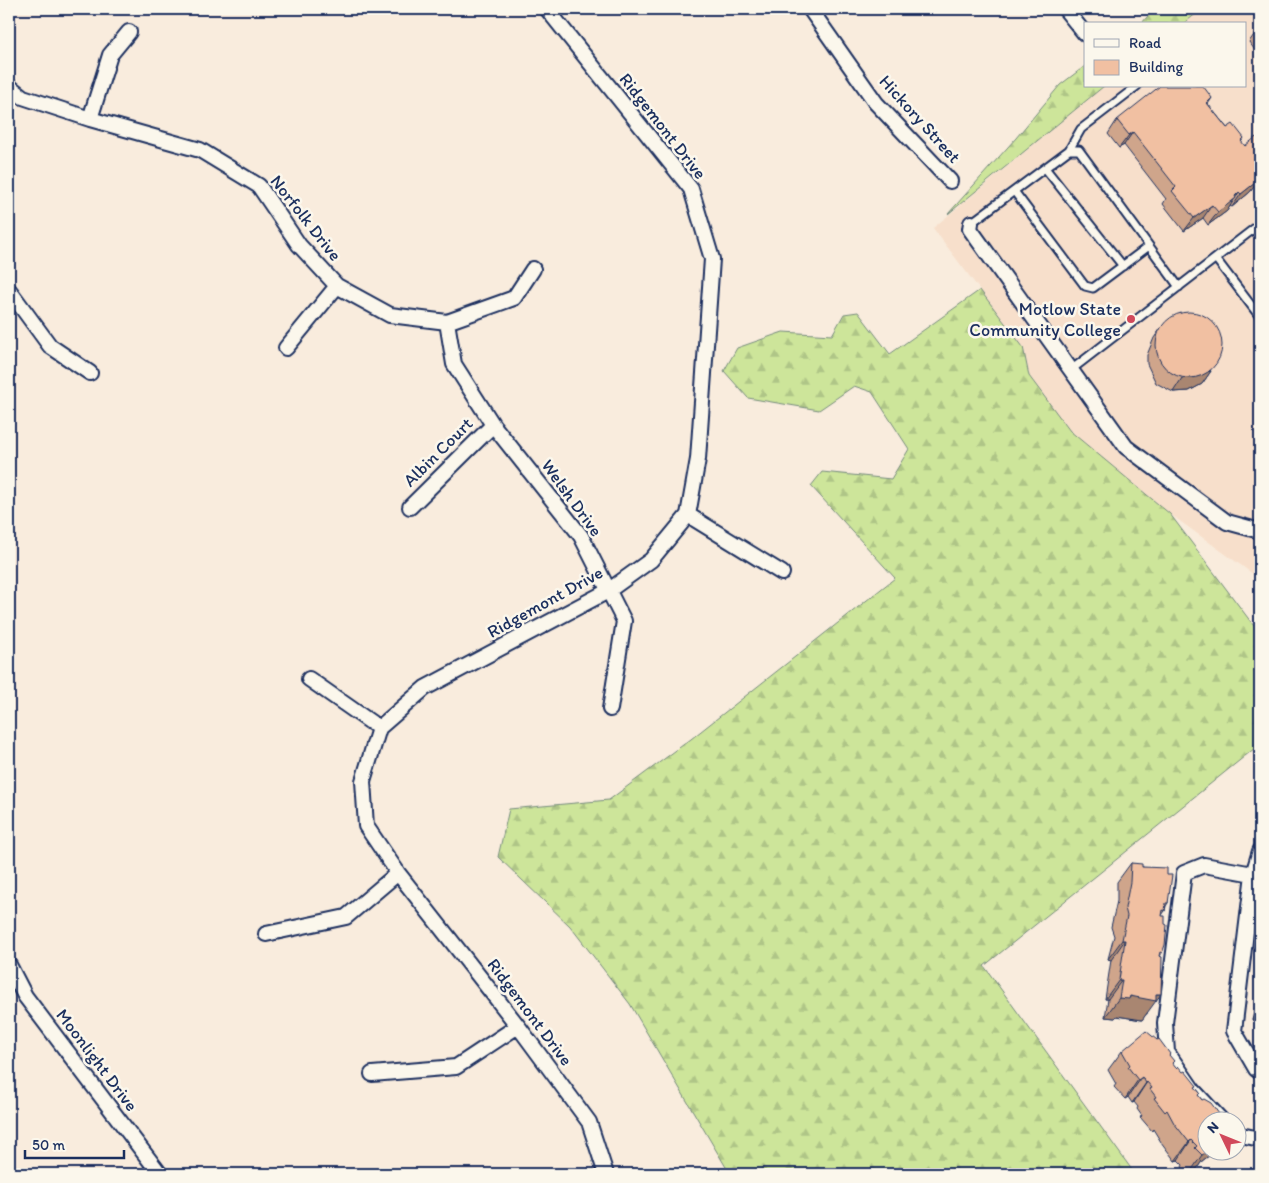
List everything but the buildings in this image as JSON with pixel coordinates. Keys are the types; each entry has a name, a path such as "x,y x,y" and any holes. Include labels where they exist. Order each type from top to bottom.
{"street":[{"name":"Ridgemont Drive","path":"547,9 691,189 712,259 698,459 688,515 651,560 608,591 425,688 379,728 363,781 366,826 398,873 518,1026 589,1122 606,1174"},
{"name":"Hickory Street","path":"810,9 876,103 950,181"},
{"path":"1065,9 1084,33"},
{"path":"90,119 110,55 129,32"},
{"name":"Norfolk Drive","path":"9,86 23,97 90,119 200,150 259,186 299,245 337,286 390,315 447,322 514,298 533,269"},
{"path":"971,223 970,229 1126,447 1226,522 1260,531"},
{"path":"286,348 337,286"},
{"path":"9,290 50,346 90,373"},
{"name":"Welsh Drive","path":"447,322 454,364 493,424 581,536 624,621 610,709"},
{"name":"Albin Court","path":"410,507 493,424"},
{"path":"688,515 782,573"},
{"path":"308,679 379,728"},
{"path":"1260,851 1253,874 1234,1031 1256,1069 1260,1072"},
{"path":"1213,1110 1194,1090 1168,1052 1165,1023 1184,873 1204,865 1253,874"},
{"path":"266,934 346,917 398,873"},
{"name":"Moonlight Drive","path":"9,964 25,996 160,1174"},
{"path":"372,1074 456,1067 518,1026"},
{"path":"1246,1136 1260,1139"}],"lane":[{"path":"971,223 1069,150 1081,129 1134,88"},
{"path":"1069,150 1079,150 1179,287"},
{"path":"1045,168 1123,266"},
{"path":"1014,191 1085,286 1093,288 1149,246"},
{"path":"1071,370 1260,224"},
{"path":"1216,259 1260,317"}],"shaded area":[{"name":"Motlow State Community College","path":"1202,9 1260,9 1260,579 1170,514 1070,431 1029,376 1023,347 933,228 1102,88 1246,88 1246,22 1186,22"}],"green space":[{"path":"1154,9 1202,9 1186,22 1143,22"},
{"path":"1084,67 1084,88 1102,88 948,214 1016,138 1060,85"},
{"path":"980,290 1023,347 1029,376 1070,431 1170,514 1260,634 1260,744 984,966 1135,1174 730,1174 630,1004 570,926 498,857 509,809 609,800 691,739 895,578 811,486 822,472 891,479 909,449 872,392 854,386 819,410 748,398 724,371 737,348 783,332 832,335 844,314 858,312 890,354"}],"place":[{"name":"Motlow State Community College","path":"1131,319"}]}
